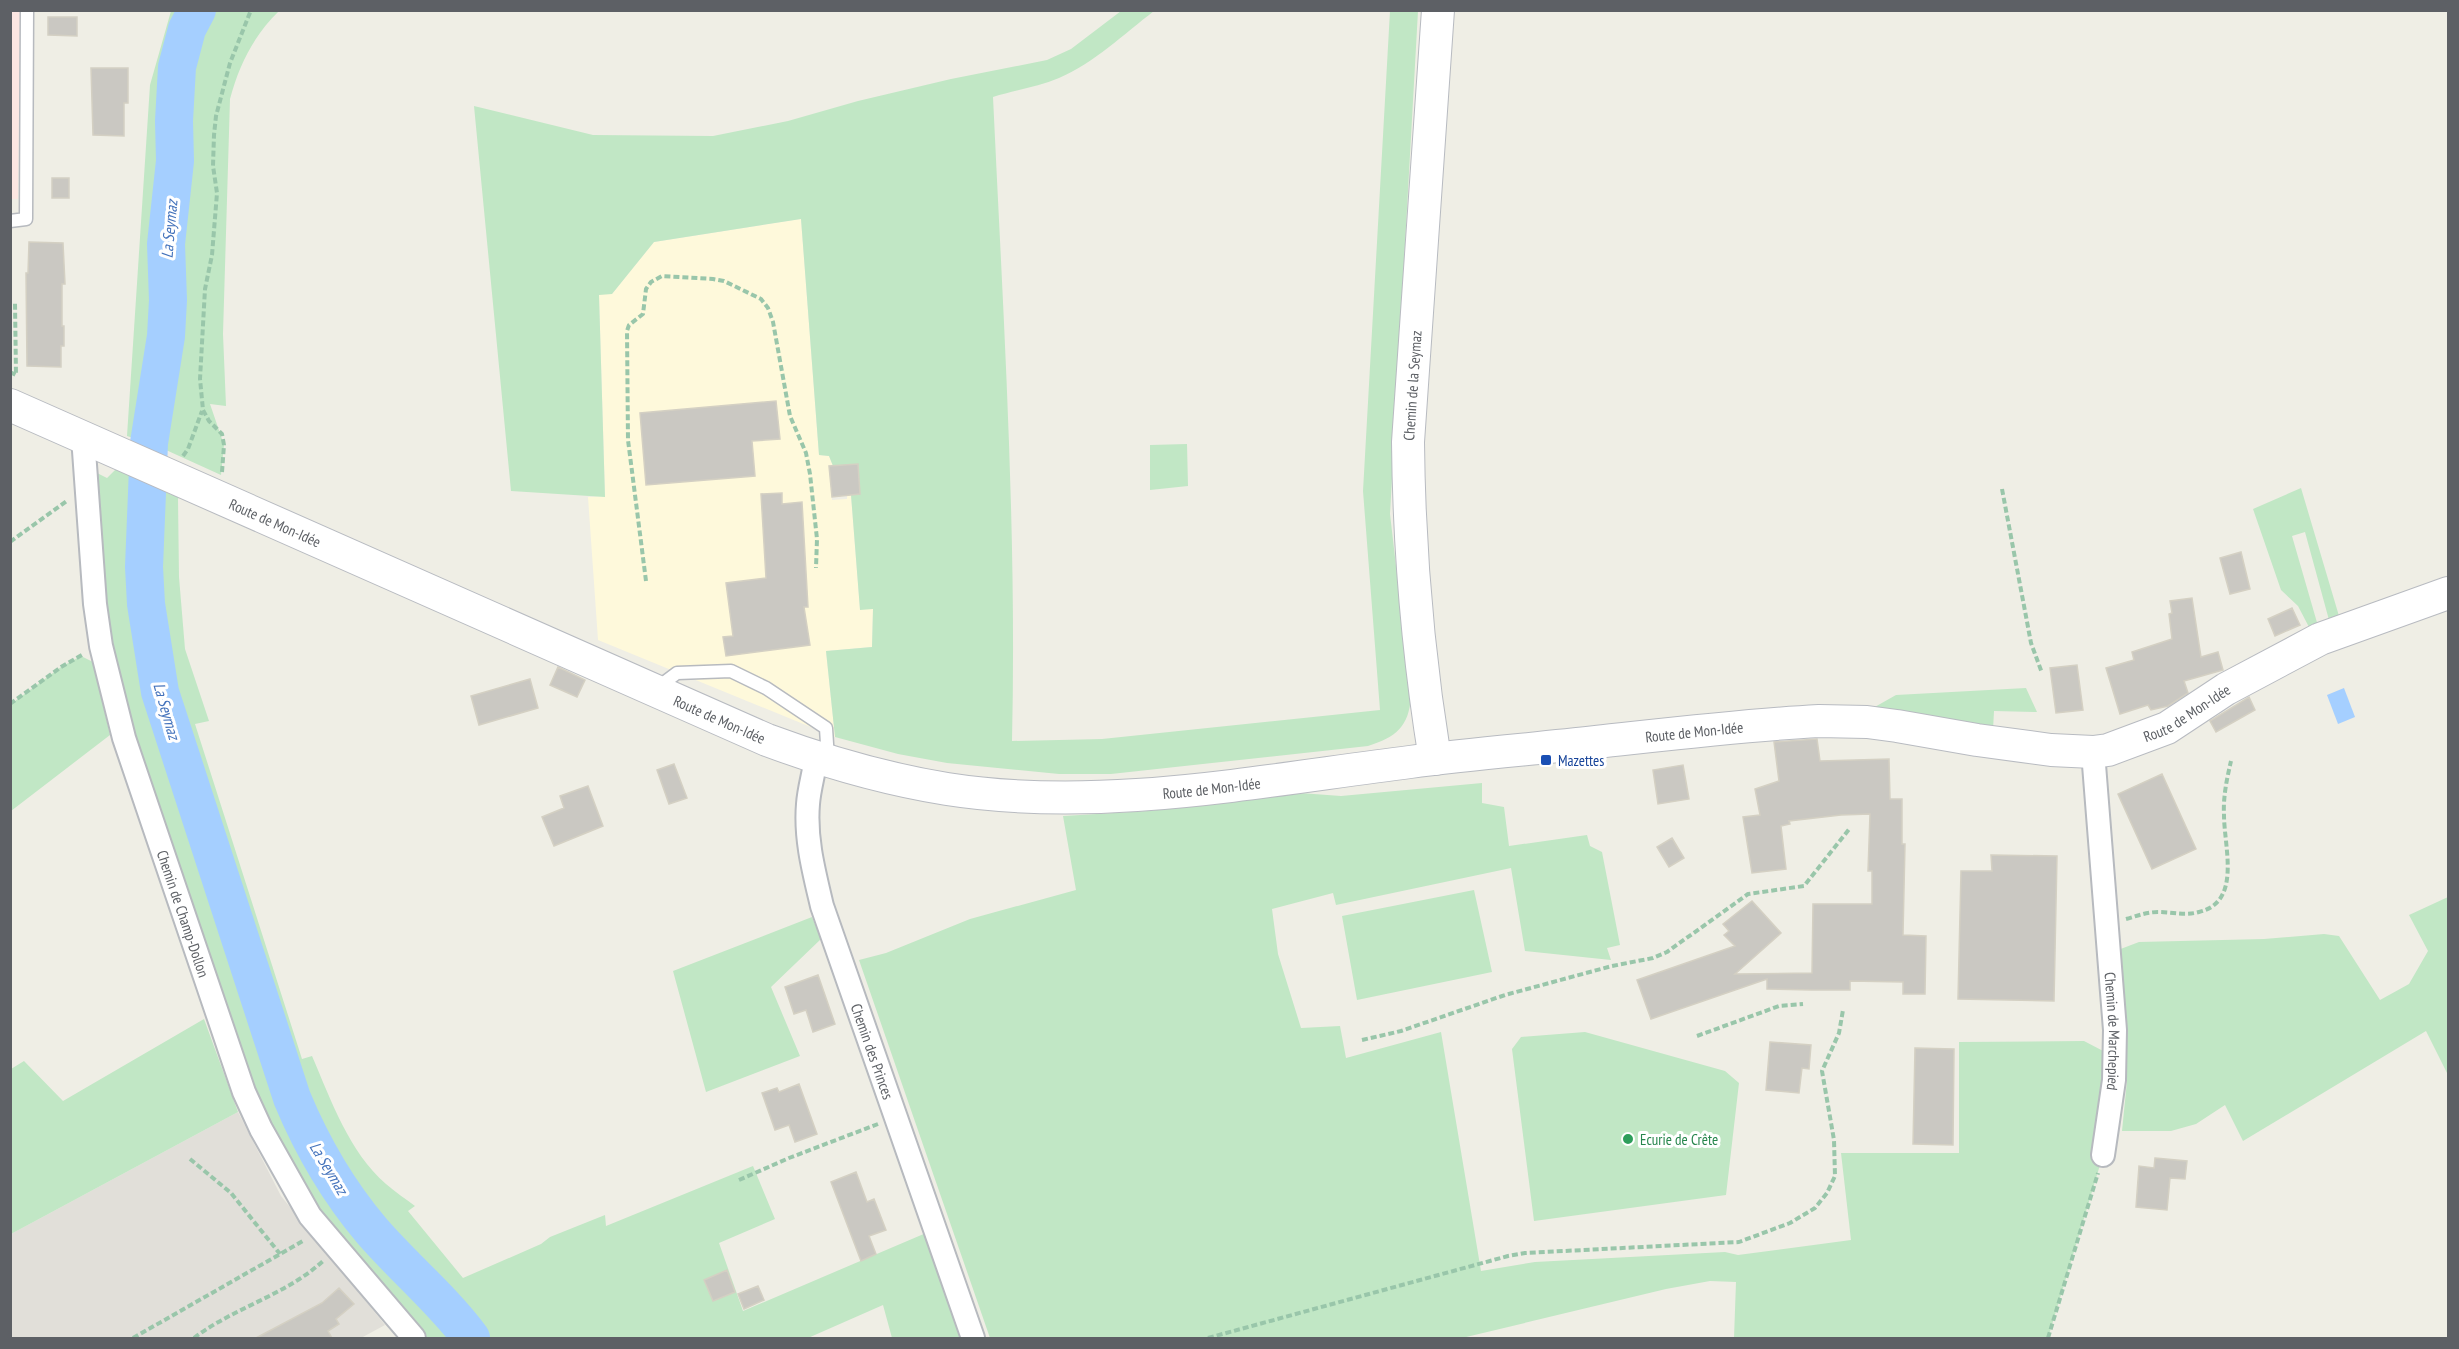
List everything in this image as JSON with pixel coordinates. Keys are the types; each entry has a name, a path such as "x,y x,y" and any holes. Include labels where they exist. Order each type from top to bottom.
{"street":[{"name":"Chemin de la Seymaz","path":"1435,759 1415,597 1408,498 1408,442 1438,10"},
{"name":"Route de Mon-Idée","path":"10,405 767,740 822,760 892,779 950,789 1034,796 1095,797 1191,790 1435,759 1730,728 1838,720 1897,726 2051,750 2093,752 2122,746 2168,728 2226,689 2280,658 2320,639 2448,593"},
{"name":"Chemin de Champ-Dollon","path":"83,437 95,604 101,646 124,738 244,1092 288,1179 310,1216 414,1338"},
{"name":"Chemin de Marchepied","path":"2093,752 2115,1011 2111,1109 2103,1155"},
{"name":"Chemin des Princes","path":"822,760 808,804 811,863 822,906 973,1338"}],"lane":[{"path":"10,221 26,219 27,10"},
{"path":"652,691 677,673 732,671 766,688 826,728 822,760"}],"path":[{"path":"217,496 224,445 222,434 209,421 200,402 205,289 212,255 217,193 213,166 216,116 230,63 251,10"},
{"path":"646,580 628,440 627,331 629,325 643,314 646,289 651,282 662,276 724,281 760,299 768,308 773,322 790,416 806,453 810,474 817,539 816,568"},
{"path":"10,372 16,375 15,303"},
{"path":"167,474 188,449 203,410"},
{"path":"10,542 85,487"},
{"path":"2002,489 2031,643 2042,673"},
{"path":"10,704 61,667 101,646"},
{"path":"2107,928 2125,919 2149,913 2199,912 2214,906 2222,898 2228,880 2224,813 2231,760"},
{"path":"1362,1040 1401,1031 1505,995 1661,955 1748,894 1804,886 1850,828"},
{"path":"1697,1036 1779,1006 1803,1004"},
{"path":"1209,1338 1499,1258 1525,1253 1739,1242 1790,1223 1815,1208 1827,1193 1835,1176 1834,1140 1822,1071 1839,1033 1843,1010"},
{"path":"739,1180 895,1117"},
{"path":"2048,1338 2103,1155"},
{"path":"190,1159 231,1193 280,1254"},
{"path":"133,1338 322,1230"},
{"path":"194,1338 210,1326 308,1272 337,1249"}],"shaded area":[{"path":"10,11 20,11 18,199 11,199"},
{"path":"801,219 819,455 829,456 833,466 829,467 832,500 847,499 847,495 851,495 860,609 873,608 872,647 826,651 835,737 598,640 588,497 605,496 599,294 612,294 654,242"},
{"path":"238,1112 281,1196 385,1325 361,1338 11,1338 11,1234"}],"green space":[{"path":"171,11 279,11 248,51 230,99 223,334 226,406 210,404 224,445 221,475 155,445 127,436 150,85"},
{"path":"1121,11 1154,11 1097,56 1072,72 1043,84 993,97 1011,499 1012,741 1102,739 1380,710 1363,491 1390,11 1418,11 1390,514 1411,696 1407,716 1404,723 1393,734 1368,746 1111,774 1059,774 947,763 898,754 835,737 826,651 872,647 873,609 860,610 851,495 860,493 858,464 833,466 829,456 819,455 801,219 654,242 612,294 599,295 605,497 511,491 474,106 593,135 713,136 788,121 858,101 951,79 1047,60 1071,49"},
{"path":"1187,444 1188,486 1150,490 1150,445"},
{"path":"116,469 172,495 175,491 180,494 178,499 179,577 185,649 209,721 195,724 302,1059 312,1056 351,1141 373,1171 415,1206 408,1211 463,1278 541,1244 550,1237 605,1215 606,1226 753,1166 775,1219 719,1243 743,1311 926,1233 963,1338 892,1338 883,1305 808,1338 426,1338 328,1223 294,1172 259,1103 142,765 118,679 103,582 97,473 107,478"},
{"path":"2301,488 2339,616 2329,620 2305,532 2292,536 2318,626 2310,629 2298,606 2281,590 2253,509"},
{"path":"81,656 93,662 110,735 11,811 11,704 61,667"},
{"path":"2026,688 2037,712 1994,711 1993,730 1873,708 1896,695"},
{"path":"1482,783 1482,803 1504,807 1509,846 1587,835 1590,846 1602,852 1620,945 1607,948 1611,960 1525,951 1511,868 1336,905 1333,893 1272,909 1278,954 1301,1028 1340,1026 1346,1058 1441,1032 1481,1271 1535,1262 1725,1252 1738,1255 1851,1240 1841,1153 1959,1153 1959,1042 2084,1041 2107,1053 2103,1155 2048,1338 1734,1338 1736,1282 1710,1281 1666,1289 1462,1338 990,1338 859,960 886,953 970,919 1076,890 1063,816 1148,811 1300,793 1341,796"},
{"path":"1474,890 1492,972 1357,1000 1342,916"},
{"path":"2448,897 2448,1075 2426,1031 2243,1141 2225,1105 2196,1124 2171,1131 2122,1131 2127,1081 2121,1081 2118,950 2139,942 2264,939 2324,934 2339,936 2380,1000 2409,984 2428,951 2409,915"},
{"path":"812,917 821,939 771,987 800,1056 706,1092 673,971"},
{"path":"204,1019 238,1112 11,1234 11,1069 24,1061 63,1101"},
{"name":"Ecurie de Crête","path":"1585,1032 1725,1071 1739,1083 1726,1195 1534,1221 1512,1049 1521,1037"}],"water":[{"path":"2344,688 2355,717 2338,724 2327,695"}],"building":[{"path":"48,17 77,17 77,36 48,35"},
{"path":"91,68 128,68 128,103 124,103 124,136 93,135"},
{"path":"52,178 69,178 69,198 52,198"},
{"path":"29,242 63,243 65,284 62,284 62,326 64,326 64,346 61,346 61,367 27,366 26,273 28,273"},
{"path":"776,401 780,439 752,441 755,476 646,485 640,413"},
{"path":"858,464 860,494 832,497 829,466"},
{"path":"782,493 782,504 802,502 808,607 804,607 810,645 726,656 723,637 733,636 726,583 766,578 761,494"},
{"path":"2241,552 2250,589 2230,594 2220,558"},
{"path":"2192,598 2201,657 2218,652 2223,670 2184,681 2188,693 2168,706 2151,710 2148,705 2120,714 2106,668 2134,660 2132,652 2172,639 2170,601"},
{"path":"2292,608 2300,625 2275,636 2268,619"},
{"path":"2077,665 2083,710 2056,713 2050,668"},
{"path":"558,667 585,680 577,697 550,685"},
{"path":"530,679 538,708 479,725 471,696"},
{"path":"2249,697 2255,710 2216,732 2210,721"},
{"path":"1817,739 1820,761 1889,759 1890,799 1902,799 1902,844 1905,844 1903,935 1926,936 1925,994 1903,994 1903,982 1850,981 1850,990 1767,989 1767,979 1651,1019 1637,980 1735,946 1724,935 1729,931 1723,924 1752,901 1781,933 1735,974 1812,973 1813,904 1872,904 1872,871 1868,871 1870,814 1789,821 1790,824 1781,826 1786,869 1752,873 1743,817 1760,815 1755,789 1779,781 1774,742"},
{"path":"674,764 687,798 669,804 657,770"},
{"path":"1683,765 1689,799 1658,804 1653,770"},
{"path":"2162,774 2196,849 2152,869 2118,794"},
{"path":"588,786 603,826 554,846 542,817 564,808 560,796"},
{"path":"1672,838 1684,858 1669,867 1657,847"},
{"path":"1991,855 2057,856 2054,1001 1958,999 1961,871 1992,871"},
{"path":"818,975 835,1024 813,1032 806,1010 794,1014 785,987"},
{"path":"1770,1042 1811,1045 1809,1069 1802,1068 1799,1093 1766,1090"},
{"path":"1915,1048 1954,1049 1953,1145 1913,1144"},
{"path":"799,1084 817,1134 795,1142 789,1125 775,1130 762,1093 777,1088 779,1092"},
{"path":"2155,1158 2187,1161 2185,1179 2170,1178 2167,1210 2136,1207 2139,1166 2154,1168"},
{"path":"856,1172 867,1202 874,1199 886,1230 869,1236 876,1254 861,1261 831,1182"},
{"path":"727,1270 735,1292 713,1301 704,1280"},
{"path":"758,1286 764,1300 744,1309 738,1294"},
{"path":"339,1288 354,1304 336,1319 339,1324 328,1331 332,1338 256,1338 322,1303"}],"waterway":[{"name":"La Seymaz","path":"197,10 187,29 177,67 174,121 175,161 166,244 168,300 166,336 149,443 144,567 146,604 160,692 292,1098 308,1133 337,1184 360,1216 384,1245 448,1310 471,1338"}],"place":[{"name":"Mazettes","path":"1546,760"},
{"name":"Ecurie de Crête","path":"1628,1139"}]}
